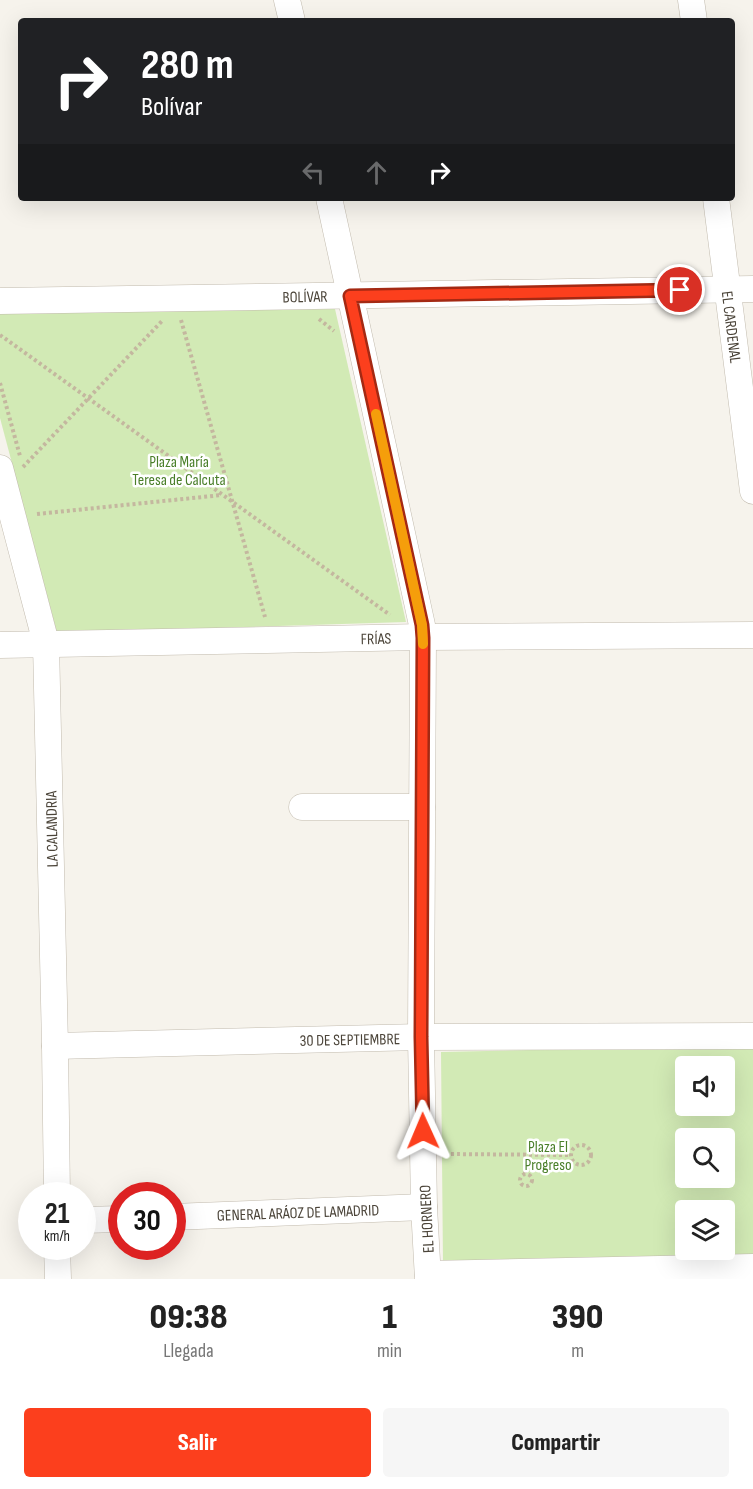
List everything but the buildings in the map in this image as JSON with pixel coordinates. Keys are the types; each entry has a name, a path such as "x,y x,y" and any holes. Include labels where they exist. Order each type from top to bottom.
{"street":[{"path":"287,0 291,18"},
{"path":"691,0 694,18"},
{"name":"EL HORNERO","path":"330,201 422,625 421,1037 424,1207 428,1277"},
{"name":"EL CARDENAL","path":"716,201 753,491"},
{"name":"BOLÍVAR","path":"0,301 753,289"},
{"name":"LA CALANDRIA","path":"12,468 46,643 57,1182"},
{"name":"FRÍAS","path":"0,645 753,635"},
{"path":"302,807 422,807"},
{"name":"30 DE SEPTIEMBRE","path":"55,1046 421,1037 753,1036"},
{"name":"GENERAL ARÁOZ DE LAMADRID","path":"186,1216 424,1207"},
{"path":"57,1260 58,1279"},
{"path":"428,1277 746,1271"}],"path":[{"path":"318,318 335,332"},
{"path":"151,321 192,320"},
{"path":"12,468 88,399 162,321"},
{"path":"181,321 266,621"},
{"path":"0,335 232,501 388,617 394,610"},
{"path":"0,382 12,468"},
{"path":"12,468 26,476"},
{"path":"34,505 37,514 223,495"},
{"path":"579,1145 589,1148 592,1155 588,1164 582,1166 573,1162 571,1155 573,1149 579,1145"},
{"path":"423,1154 571,1155"},
{"path":"525,1155 525,1173"}],"green space":[{"name":"Plaza María Teresa de Calcuta","path":"335,309 406,622 57,633 0,418 0,313"},
{"name":"Plaza El Progreso","path":"753,1045 753,1254 735,1255 735,1200 675,1200 675,1257 443,1265 441,1052"}],"slow traffic":[{"path":"376,414 422,625 423,644"}],"route":[{"path":"423,1131 421,1037 422,625 350,296 680,290"}]}
